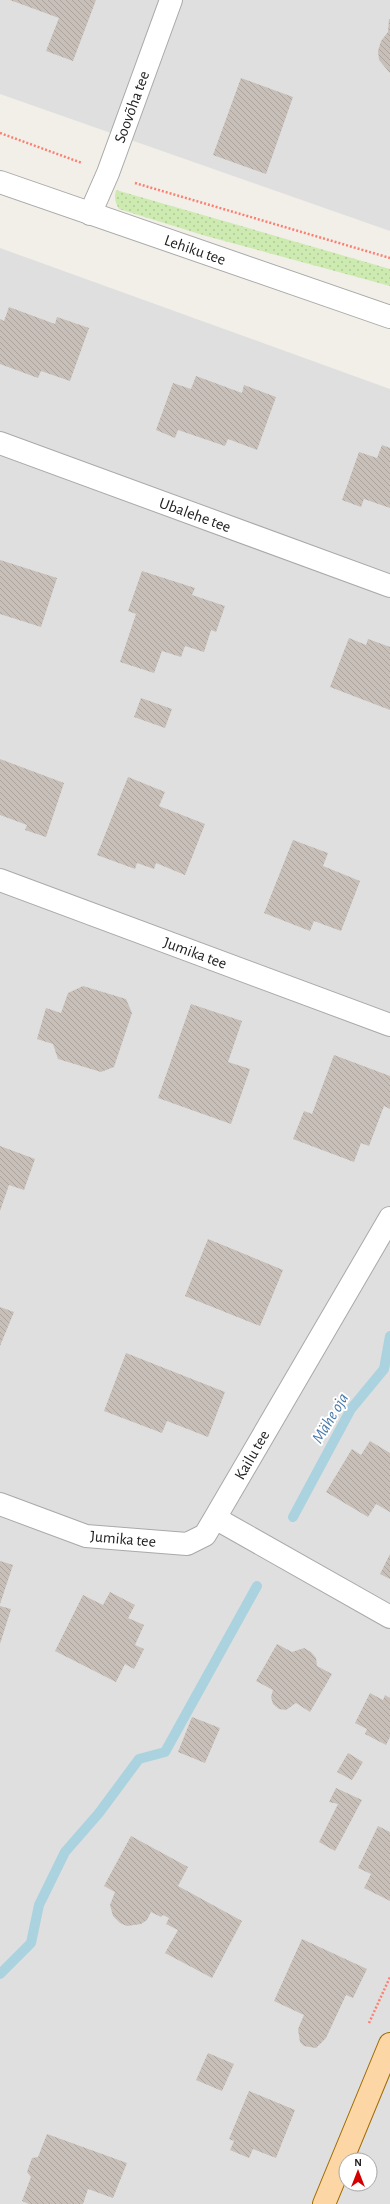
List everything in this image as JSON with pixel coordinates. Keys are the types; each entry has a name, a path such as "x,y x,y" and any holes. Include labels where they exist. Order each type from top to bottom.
{"main road":[{"path":"324,2204 389,2049"}],"street":[{"name":"Soovõha tee","path":"90,214 108,173 171,0"},
{"name":"Lehiku tee","path":"0,182 390,317"},
{"name":"Ubalehe tee","path":"0,443 390,586"},
{"name":"Jumika tee","path":"0,880 390,1025"},
{"name":"Kailu tee","path":"215,1518 390,1218"},
{"name":"Jumika tee","path":"0,1504 86,1536 187,1544 206,1535 215,1518"},
{"path":"215,1518 390,1617"}],"path":[{"path":"0,133 135,183 390,258"}],"shaded area":[{"path":"0,0 390,0 390,231 0,94"},
{"path":"0,248 390,389 390,2204 0,2204"}],"green space":[{"path":"116,190 390,269 390,286 206,236 119,209 115,200"}],"building":[{"path":"10,0 96,0 73,61 46,51 59,18"},
{"path":"389,19 390,73 379,60 378,51 381,41 388,32"},
{"path":"241,78 293,97 266,174 213,155"},
{"path":"9,307 55,324 57,317 89,328 70,381 41,371 38,378 0,364 0,319 4,321"},
{"path":"196,376 242,393 244,385 276,397 257,450 228,439 225,446 178,430 175,438 156,430 173,383 191,389"},
{"path":"382,445 390,448 390,508 364,499 361,507 342,500 359,452 377,458"},
{"path":"0,560 57,578 41,627 0,614"},
{"path":"142,571 195,588 192,595 225,606 216,632 211,630 204,652 185,646 181,657 162,651 154,673 120,662 136,614 128,611"},
{"path":"349,638 366,645 368,639 390,647 390,710 330,687"},
{"path":"141,698 172,709 165,728 134,717"},
{"path":"0,759 64,783 46,837 25,830 27,825 0,815"},
{"path":"128,777 165,792 159,806 205,824 185,875 156,863 154,869 137,863 135,869 97,855"},
{"path":"293,840 328,853 323,866 360,881 341,931 314,921 310,931 264,913"},
{"path":"83,986 126,999 132,1013 114,1067 101,1072 58,1059 53,1044 37,1039 46,1008 61,1013 68,993"},
{"path":"191,1004 242,1021 228,1062 250,1069 231,1124 158,1098"},
{"path":"334,1055 390,1076 390,1109 384,1106 369,1146 361,1143 354,1162 293,1139 304,1111 312,1114"},
{"path":"0,1146 35,1159 24,1190 9,1185 0,1211"},
{"path":"208,1239 283,1270 260,1326 185,1296"},
{"path":"0,1307 14,1312 0,1346"},
{"path":"126,1353 225,1392 208,1437 167,1421 162,1433 104,1411"},
{"path":"370,1441 390,1453 390,1512 376,1504 368,1517 326,1492 352,1449 361,1455"},
{"path":"390,1554 390,1579 380,1574"},
{"path":"0,1561 13,1565 0,1604"},
{"path":"110,1592 135,1605 128,1618 144,1625 135,1645 144,1649 134,1669 125,1664 116,1682 55,1651 83,1595 103,1605"},
{"path":"0,1606 11,1609 0,1644"},
{"path":"277,1644 292,1652 304,1648 311,1652 316,1658 317,1666 332,1674 310,1712 296,1703 286,1710 279,1709 273,1704 271,1697 273,1690 256,1681"},
{"path":"370,1693 383,1700 385,1695 390,1698 390,1737 386,1745 365,1734 367,1729 355,1723"},
{"path":"192,1717 220,1728 205,1763 178,1752"},
{"path":"348,1753 363,1762 352,1780 337,1772"},
{"path":"336,1788 362,1800 335,1851 319,1842 338,1804 329,1802"},
{"path":"378,1826 390,1832 390,1901 364,1888 371,1874 358,1868"},
{"path":"131,1836 188,1867 178,1886 242,1921 212,1978 165,1953 178,1930 166,1924 169,1918 163,1915 161,1917 151,1912 147,1920 141,1924 127,1926 120,1923 113,1916 110,1905 115,1892 104,1886"},
{"path":"302,1939 367,1969 353,1998 346,1995 326,2038 316,2048 304,2046 300,2042 298,2029 304,2015 274,2001"},
{"path":"208,2053 234,2064 222,2091 196,2080"},
{"path":"249,2091 295,2110 276,2158 253,2149 249,2158 230,2150 234,2141 229,2139"},
{"path":"47,2134 127,2163 113,2198 88,2189 83,2204 29,2204 22,2201 31,2177 27,2172 32,2158 38,2157"}],"waterway":[{"name":"Mähe oja","path":"293,1517 351,1409 384,1369 390,1336"},
{"path":"0,1974 31,1943 39,1905 65,1852 99,1813 139,1759 165,1752 257,1586"}]}
